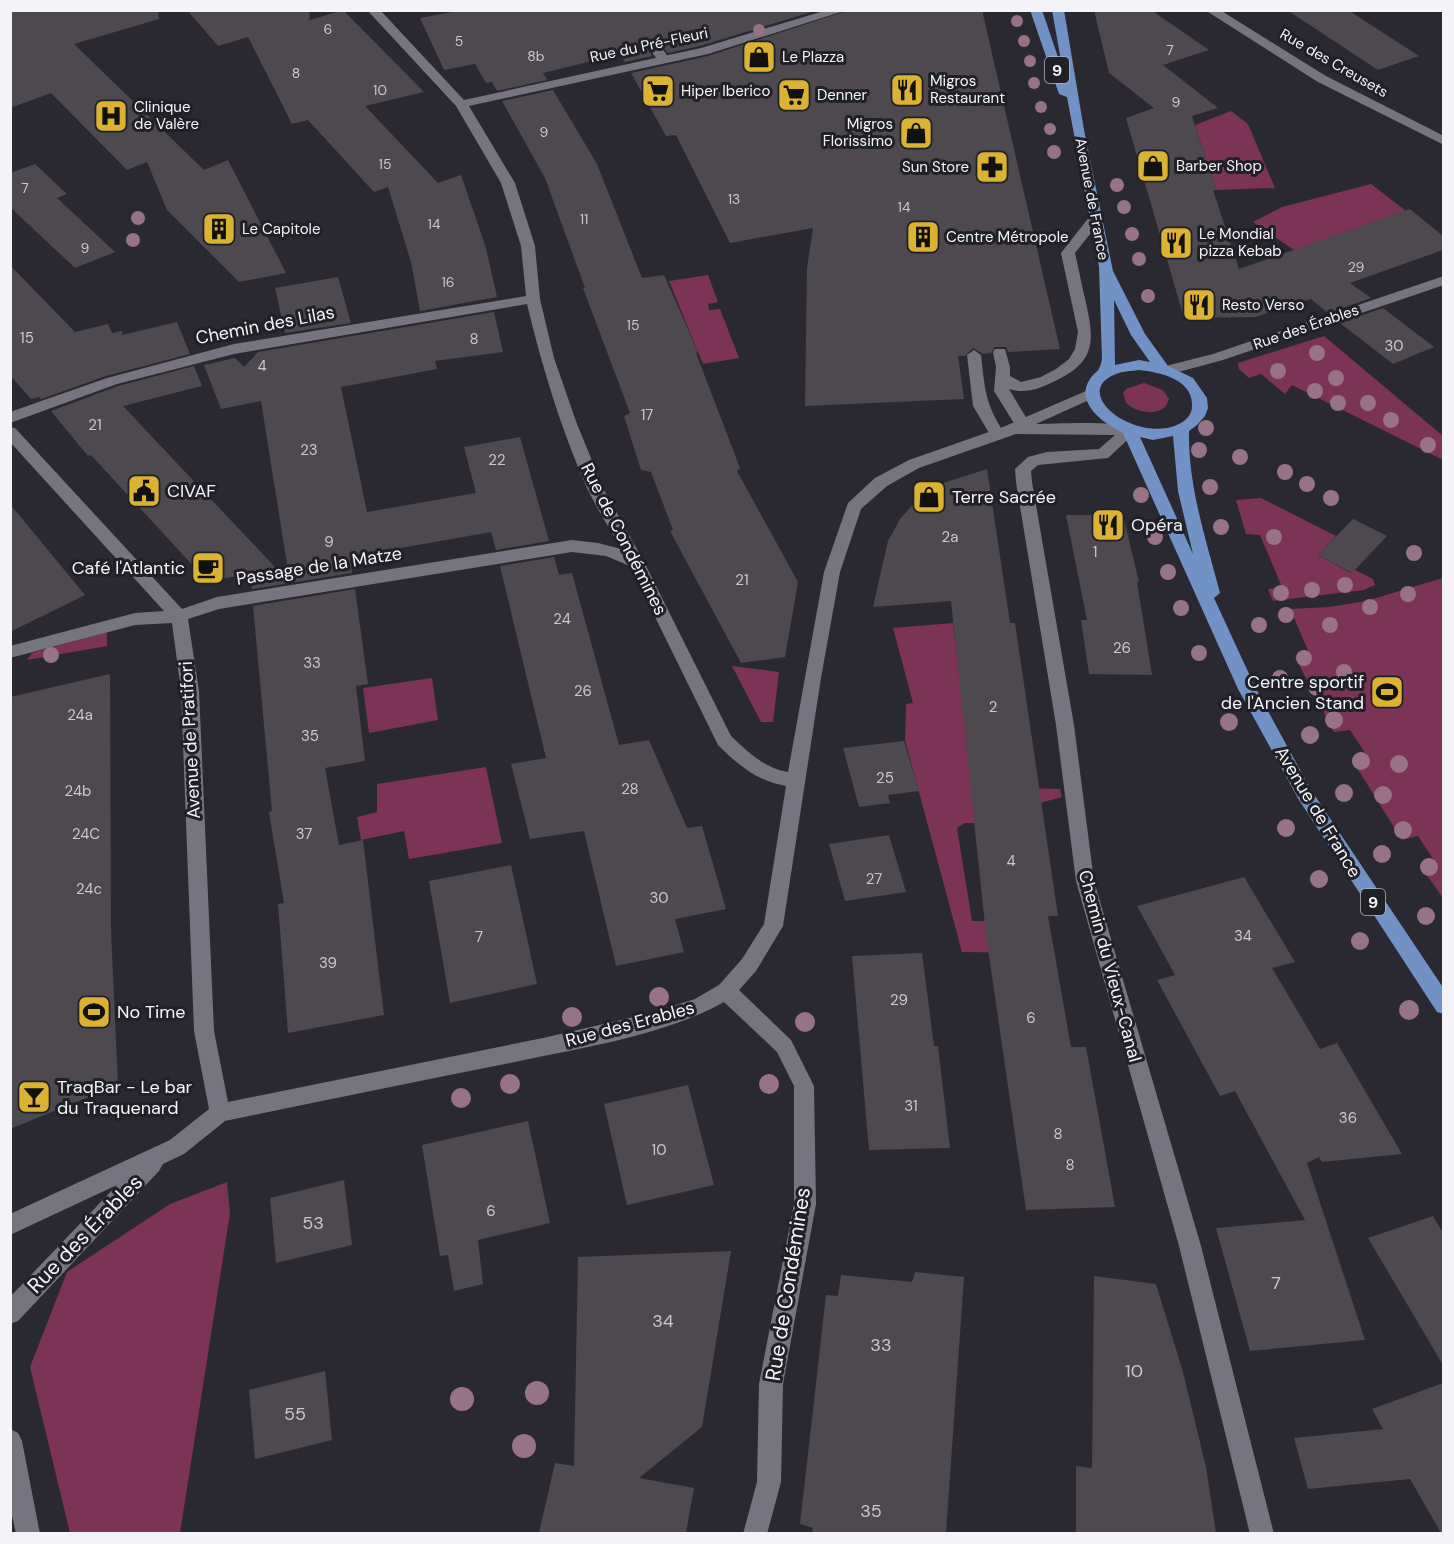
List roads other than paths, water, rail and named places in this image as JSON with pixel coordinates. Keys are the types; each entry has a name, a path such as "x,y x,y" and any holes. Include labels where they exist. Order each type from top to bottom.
{"main road":[{"name":"Avenue de France","path":"1036,10 1078,130"},
{"name":"Avenue de France","path":"1058,10 1066,47 1078,130 1106,267 1109,350 1106,373"},
{"name":"Avenue de France","path":"1106,267 1138,335 1164,369"},
{"path":"1129,365 1164,369 1192,386 1200,400 1200,407 1194,420 1181,429 1157,434 1129,431 1113,423 1096,408 1093,393 1097,380 1106,373 1129,365"},
{"name":"Avenue de France","path":"1181,429 1179,448 1183,472 1224,642"},
{"name":"Avenue de France","path":"1129,431 1247,689 1305,795 1443,1006"}],"street":[{"name":"Rue de Condémines","path":"373,10 461,104 508,183 528,246 533,299 548,358 569,424 596,490 636,562 724,740 743,759 770,776 795,780"},
{"name":"Rue du Pré-Fleuri","path":"461,104 664,60 772,33 841,10"},
{"name":"Rue des Creusets","path":"1211,10 1322,79 1443,141"},
{"path":"654,47 664,60"},
{"path":"1001,377 1017,387 1033,385 1063,372 1079,357 1085,342 1085,332 1068,253 1095,219"},
{"name":"Rue des Érables","path":"1164,369 1218,357 1443,280"},
{"name":"Chemin des Lilas","path":"10,418 112,381 234,349 533,299"},
{"path":"1000,352 1003,367 1001,391 1013,429"},
{"path":"974,355 979,405 984,418 1013,429 1076,428 1129,431"},
{"path":"1013,429 1093,393"},
{"name":"Rue des Erables","path":"220,1113 543,1047 647,1023 702,1005 726,991 749,965 773,926 795,780 832,572 854,507 872,488 914,464 1013,429"},
{"name":"Chemin du Vieux-Canal","path":"1129,431 1103,454 1047,457 1033,461 1023,469 1065,725 1085,881 1190,1246 1262,1533"},
{"path":"10,432 179,616"},
{"name":"Passage de la Matze","path":"10,652 135,619 179,616 216,603 572,546 597,547 617,552 636,562"},
{"name":"Avenue de Pratifori","path":"179,616 190,691 204,1031 220,1113"},
{"name":"Rue de Condémines","path":"726,991 784,1046 804,1086 805,1204 771,1384 769,1482 755,1533"},
{"name":"Rue des Érables","path":"10,1224 160,1156 220,1113"},
{"name":"Rue des Érables","path":"10,1312 160,1156"},
{"path":"10,1441 28,1533"},
{"path":"10,1517 18,1533"}],"place":[{"name":"Le Plazza","path":"759,57"},
{"name":"Migros Restaurant","path":"907,90"},
{"name":"Hiper Iberico","path":"658,91"},
{"name":"Denner","path":"794,95"},
{"name":"Clinique de Valère","path":"111,116"},
{"name":"Migros Florissimo","path":"916,133"},
{"name":"Barber Shop","path":"1153,166"},
{"name":"Sun Store","path":"992,167"},
{"name":"Le Capitole","path":"219,229"},
{"name":"Centre Métropole","path":"923,237"},
{"name":"Le Mondial pizza Kebab","path":"1176,243"},
{"name":"Resto Verso","path":"1199,305"},
{"name":"CIVAF","path":"144,491"},
{"name":"Terre Sacrée","path":"929,497"},
{"name":"Opéra","path":"1108,525"},
{"name":"Café l'Atlantic","path":"208,568"},
{"name":"Centre sportif de l'Ancien Stand","path":"1387,692"},
{"name":"No Time","path":"94,1012"},
{"name":"TraqBar - Le bar du Traquenard","path":"34,1097"}]}
